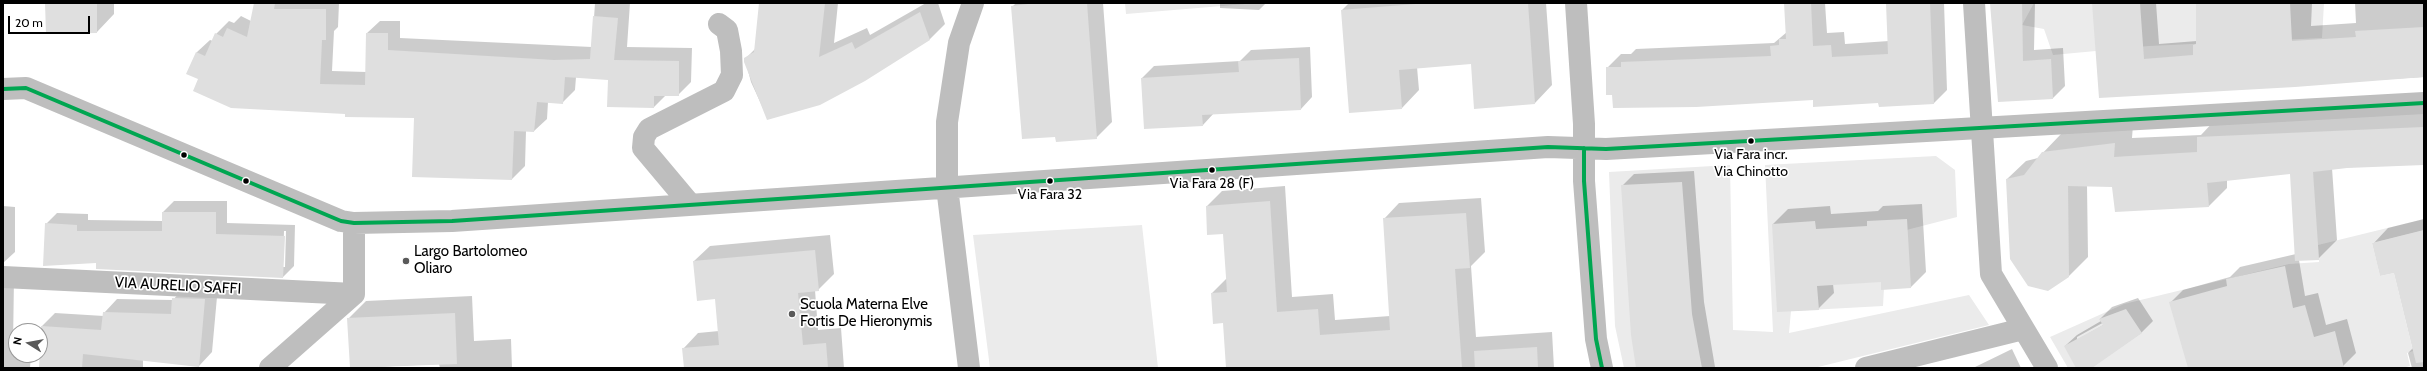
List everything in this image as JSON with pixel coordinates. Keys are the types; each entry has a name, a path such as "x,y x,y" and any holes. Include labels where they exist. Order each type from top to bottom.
{"street":[{"path":"969,368 947,187 947,122 959,43 973,3"},
{"path":"1576,3 1584,148 1584,181 1596,339 1602,368"},
{"path":"1974,3 1991,274 2047,368"},
{"path":"690,204 643,148 644,138 649,129 724,91 732,75 727,30 719,24"},
{"path":"3,89 26,88 333,218 354,223 452,221 1548,147 1606,148 2424,103"},
{"path":"270,368 354,294 354,223"},
{"name":"VIA AURELIO SAFFI","path":"3,277 354,294"},
{"path":"1866,368 2023,329"}],"shaded area":[{"path":"1125,3 1258,3 1126,14"},
{"path":"2034,3 2324,3 2322,38 2149,46 2053,55 2044,29 2022,25"},
{"path":"1936,156 1955,170 1957,217 1887,235 1883,306 1791,311 1789,333 1969,295 1989,325 1814,368 1624,368 1615,326 1609,172 1730,165 1733,330 1773,332 1765,165"},
{"path":"2424,219 2424,230 2372,243 2380,276 2394,273 2413,351 2407,353 2410,366 2402,368 2068,368 2050,337 2124,304 2289,264 2319,262 2318,245"},
{"path":"1142,225 1158,368 990,368 973,235"}],"building":[{"path":"45,3 97,3 97,33 46,34"},
{"path":"254,3 275,3 274,9 326,9 326,40 322,40 320,84 365,85 366,33 388,33 388,50 554,60 590,59 593,16 618,18 614,60 679,61 679,96 654,96 654,108 607,107 608,80 565,77 563,104 537,102 534,132 514,131 512,180 412,177 414,118 345,117 345,114 231,108 193,91 198,79 186,74 196,52 205,56 215,33 223,37 227,28 247,37"},
{"path":"759,3 825,3 819,57 852,42 855,49 920,12 930,40 865,81 820,105 767,120 744,62 744,58 754,52"},
{"path":"1037,3 1087,3 1097,139 1056,142 1055,137 1022,139 1011,6"},
{"path":"1428,3 1528,3 1535,104 1474,109 1471,64 1399,70 1402,109 1349,113 1341,10"},
{"path":"1784,3 1811,3 1813,46 1831,45 1832,57 1888,54 1886,3 1930,3 1934,104 1879,107 1878,103 1813,107 1813,100 1696,107 1613,108 1612,95 1606,95 1606,67 1621,67 1621,62 1771,56 1770,46 1779,45 1779,39 1786,39"},
{"path":"1990,3 2022,3 2023,61 2051,59 2053,99 1998,102"},
{"path":"2092,3 2140,3 2144,59 2193,55 2193,45 2196,44 2196,3 2290,3 2292,41 2356,37 2355,31 2424,27 2424,77 2295,87 2099,98"},
{"path":"1299,58 1301,110 1202,115 1203,126 1144,129 1141,78 1239,72 1238,61"},
{"path":"2424,127 2424,165 2347,168 2313,172 2319,260 2295,261 2290,174 2207,183 2209,207 2115,212 2112,187 2068,186 2069,277 2048,291 2028,286 2010,259 2006,179 2024,175 2042,152 2115,143 2114,157 2197,152 2197,137"},
{"path":"1682,182 1692,314 1702,368 1636,368 1631,335 1621,185"},
{"path":"1270,201 1277,312 1318,309 1320,335 1390,330 1383,218 1466,213 1470,268 1455,269 1462,368 1226,368 1223,323 1213,324 1211,293 1227,292 1223,234 1207,235 1206,206"},
{"path":"162,212 216,212 216,234 285,236 283,278 96,269 96,263 43,266 45,223 77,225 77,231 162,231"},
{"path":"1907,219 1911,288 1881,290 1881,282 1817,286 1819,310 1777,312 1772,224 1815,221 1816,229 1867,226 1867,221"},
{"path":"2424,230 2424,362 2416,363 2394,273 2380,276 2372,243"},
{"path":"815,250 819,291 798,293 803,345 826,343 828,368 684,368 682,348 719,345 715,299 697,301 693,261"},
{"path":"2285,266 2293,308 2305,305 2314,337 2335,331 2344,368 2188,368 2169,302 2227,286 2226,279"},
{"path":"172,298 205,299 199,367 83,354 82,368 39,368 39,363 48,363 48,326 101,330 103,312 171,314"},
{"path":"2126,309 2142,333 2092,368 2076,368 2064,346 2103,325 2099,319"},
{"path":"455,313 457,364 350,368 347,318"},
{"path":"1537,347 1538,368 1475,368 1474,351"}],"transit line":[{"path":"3,89 26,88 341,221 354,223 452,221 1548,147 1606,149 2424,103"},
{"path":"1584,148 1584,181 1596,339 1602,368"}],"place":[{"name":"Via Fara incr. Via Chinotto","path":"1751,141"},
{"name":"Via Fara 28 (F)","path":"1212,170"},
{"name":"Via Fara 32","path":"1050,181"},
{"name":"Largo Bartolomeo Oliaro","path":"406,261"},
{"name":"Scuola Materna Elve Fortis De Hieronymis","path":"792,314"}]}
